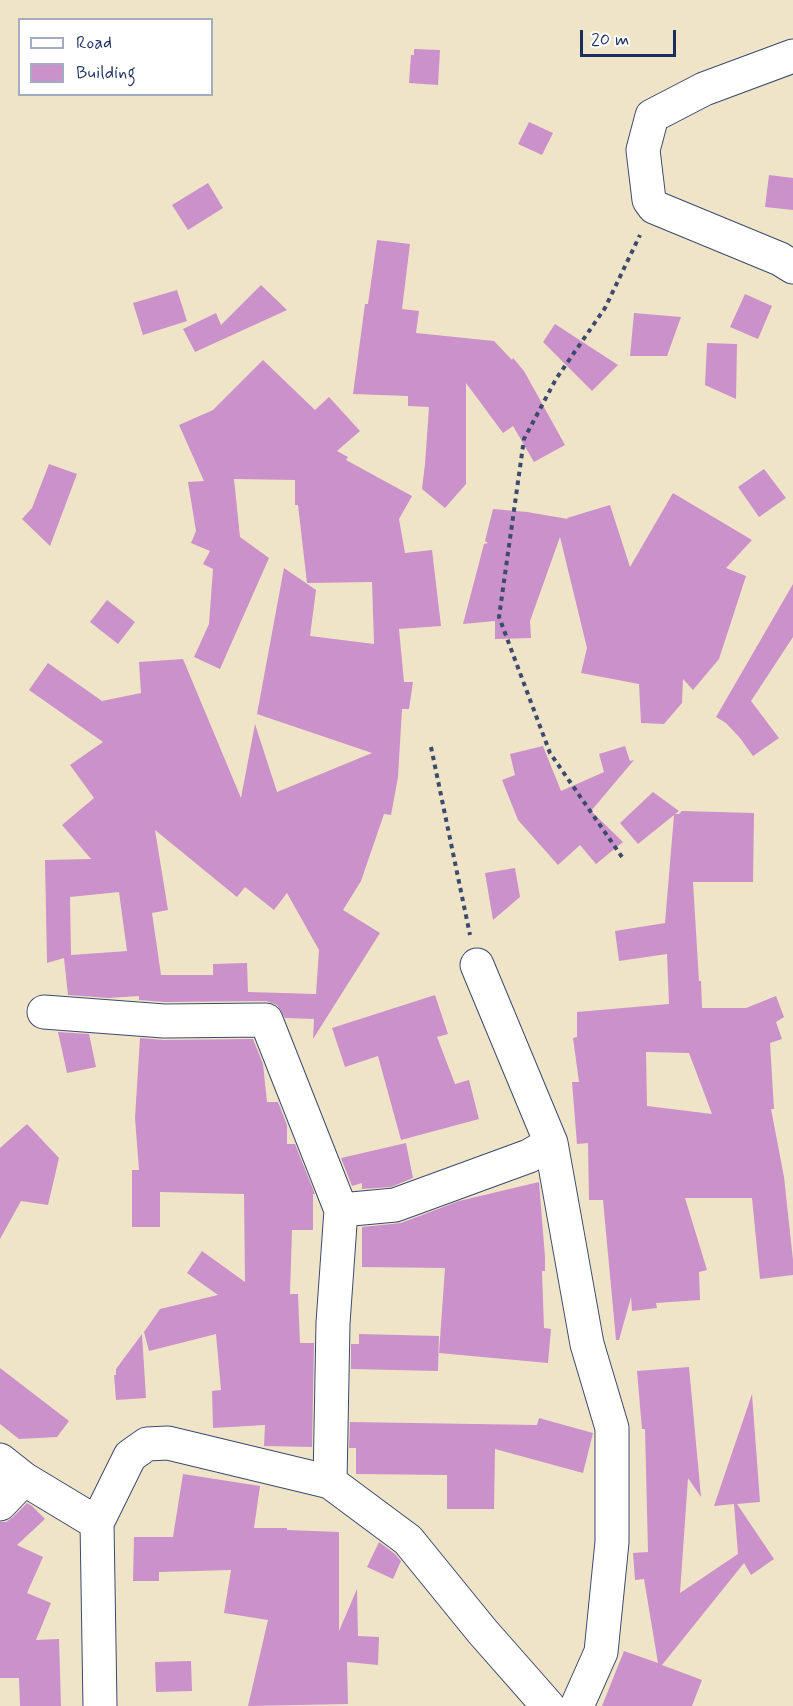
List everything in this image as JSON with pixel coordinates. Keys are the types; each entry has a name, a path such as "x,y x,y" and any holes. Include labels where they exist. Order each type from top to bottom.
{"street":[{"path":"793,56 704,89 652,116 644,150 649,201 654,207 780,259 793,267"},
{"path":"477,965 551,1143 586,1344 612,1428 612,1542 601,1652 577,1706"},
{"path":"44,1012 164,1021 266,1020 340,1210 333,1323 330,1482"},
{"path":"340,1210 395,1204 529,1156 551,1143"},
{"path":"100,1706 97,1523 130,1456 147,1444 168,1443 330,1482 408,1540 482,1631 548,1706"},
{"path":"0,1503 12,1470 97,1523"}],"path":[{"path":"622,857 550,753 499,617 524,439 556,379 605,308 654,207"},
{"path":"431,747 477,965"}],"building":[{"path":"414,49 440,50 438,85 409,83 411,55 414,55"},
{"path":"529,122 553,133 542,155 518,144"},
{"path":"769,175 793,178 793,210 765,207"},
{"path":"208,183 223,208 188,230 172,205"},
{"path":"377,240 410,244 402,309 419,311 416,333 494,341 524,371 565,445 534,462 513,426 503,433 466,383 466,484 445,508 422,489 429,407 408,406 408,396 353,394 365,304 368,304"},
{"path":"261,285 287,310 195,352 183,329 216,313 221,325"},
{"path":"177,290 187,321 143,335 133,303"},
{"path":"745,294 772,306 758,339 730,327"},
{"path":"634,313 681,317 667,356 630,356"},
{"path":"555,324 618,365 592,391 543,342"},
{"path":"707,343 737,344 736,399 705,385"},
{"path":"263,360 315,410 329,397 360,431 337,451 348,457 346,460 412,496 399,519 405,553 432,550 441,626 399,629 404,682 413,682 409,709 402,709 398,777 391,815 384,814 361,881 343,910 380,933 313,1039 314,1019 285,1018 277,1005 266,1001 165,1002 139,1000 139,996 109,998 68,995 64,958 47,963 45,860 91,859 62,825 94,798 70,765 103,742 29,690 48,663 102,701 141,693 139,662 183,659 241,798 255,724 277,792 372,753 257,714 284,568 316,590 310,636 374,644 372,582 307,583 298,505 295,505 295,480 234,479 240,537 269,558 220,669 194,657 209,624 213,569 203,564 210,551 191,543 196,531 188,482 204,481 179,425 213,410","holes":["155,830 237,897 245,887 274,910 287,893 319,950 316,994 248,992 247,963 213,964 213,975 161,975 152,913 168,910","119,892 127,951 71,955 70,897"]},
{"path":"49,464 77,474 50,546 22,519 32,508"},
{"path":"764,469 786,498 759,517 738,487"},
{"path":"673,493 752,540 726,568 746,576 719,659 693,690 683,679 682,703 664,724 641,723 639,684 581,673 587,648 560,537 530,621 531,638 495,639 495,621 463,624 484,544 488,543 485,541 493,509 568,519 610,505 630,567"},
{"path":"793,584 793,637 751,701 779,738 753,756 726,723 716,717"},
{"path":"107,600 135,622 118,644 90,622"},
{"path":"543,746 561,791 604,772 599,754 625,746 630,761 634,760 591,811 623,842 596,864 580,845 558,865 518,820 502,780 515,775 510,754"},
{"path":"653,792 679,811 675,814 682,811 754,813 753,882 693,882 699,981 701,981 702,1008 746,1008 776,996 784,1017 776,1022 782,1039 770,1043 774,1109 771,1109 784,1177 793,1275 760,1279 752,1198 685,1198 707,1270 699,1272 700,1300 656,1303 657,1308 632,1311 631,1297 619,1340 616,1340 603,1200 589,1200 588,1143 577,1144 572,1082 579,1082 573,1038 577,1037 577,1012 669,1004 667,954 619,961 615,931 665,923 674,815 638,844 620,823","holes":["646,1052 689,1053 712,1114 647,1106"]},
{"path":"515,868 520,897 493,920 485,873"},
{"path":"435,995 448,1034 437,1037 455,1084 469,1080 479,1119 401,1140 378,1056 345,1067 332,1028"},
{"path":"58,1032 89,1034 96,1067 67,1073"},
{"path":"140,1038 253,1039 263,1064 267,1102 278,1102 287,1125 287,1144 295,1144 315,1194 313,1194 313,1230 292,1230 290,1294 298,1294 300,1343 314,1343 312,1447 264,1446 265,1425 213,1428 212,1391 221,1390 216,1334 149,1351 144,1332 160,1309 218,1295 187,1273 202,1251 245,1282 244,1194 160,1192 160,1227 132,1227 132,1170 139,1170 135,1118"},
{"path":"27,1124 59,1158 48,1205 21,1201 0,1239 0,1148"},
{"path":"406,1143 413,1178 391,1187 362,1189 362,1183 352,1186 341,1158"},
{"path":"539,1182 545,1257 545,1271 542,1271 544,1328 551,1329 548,1363 439,1353 445,1268 362,1267 362,1227 401,1223 459,1201"},
{"path":"142,1334 146,1398 116,1400 114,1375 116,1375 116,1369"},
{"path":"359,1334 439,1336 438,1371 351,1369 351,1344 359,1344"},
{"path":"689,1367 701,1497 688,1478 680,1593 738,1554 734,1504 714,1506 752,1394 760,1502 737,1504 774,1559 751,1575 744,1563 662,1665 702,1680 692,1706 602,1706 624,1651 658,1663 644,1579 635,1580 633,1553 648,1552 645,1429 642,1429 637,1371"},
{"path":"0,1368 69,1421 57,1437 19,1439 0,1424"},
{"path":"539,1418 593,1433 583,1473 495,1449 494,1509 447,1509 447,1475 356,1474 356,1448 349,1448 350,1422 537,1425"},
{"path":"183,1474 260,1486 254,1528 339,1532 339,1631 357,1589 358,1636 379,1637 378,1665 347,1662 348,1704 248,1706 268,1620 224,1613 231,1570 159,1572 159,1581 133,1581 134,1537 173,1537"},
{"path":"27,1503 45,1519 17,1545 43,1557 27,1593 51,1603 36,1640 59,1639 61,1706 20,1706 19,1678 0,1678 0,1522 6,1522"},
{"path":"379,1542 401,1561 393,1579 367,1567"},
{"path":"191,1661 192,1691 156,1692 155,1662"}]}
